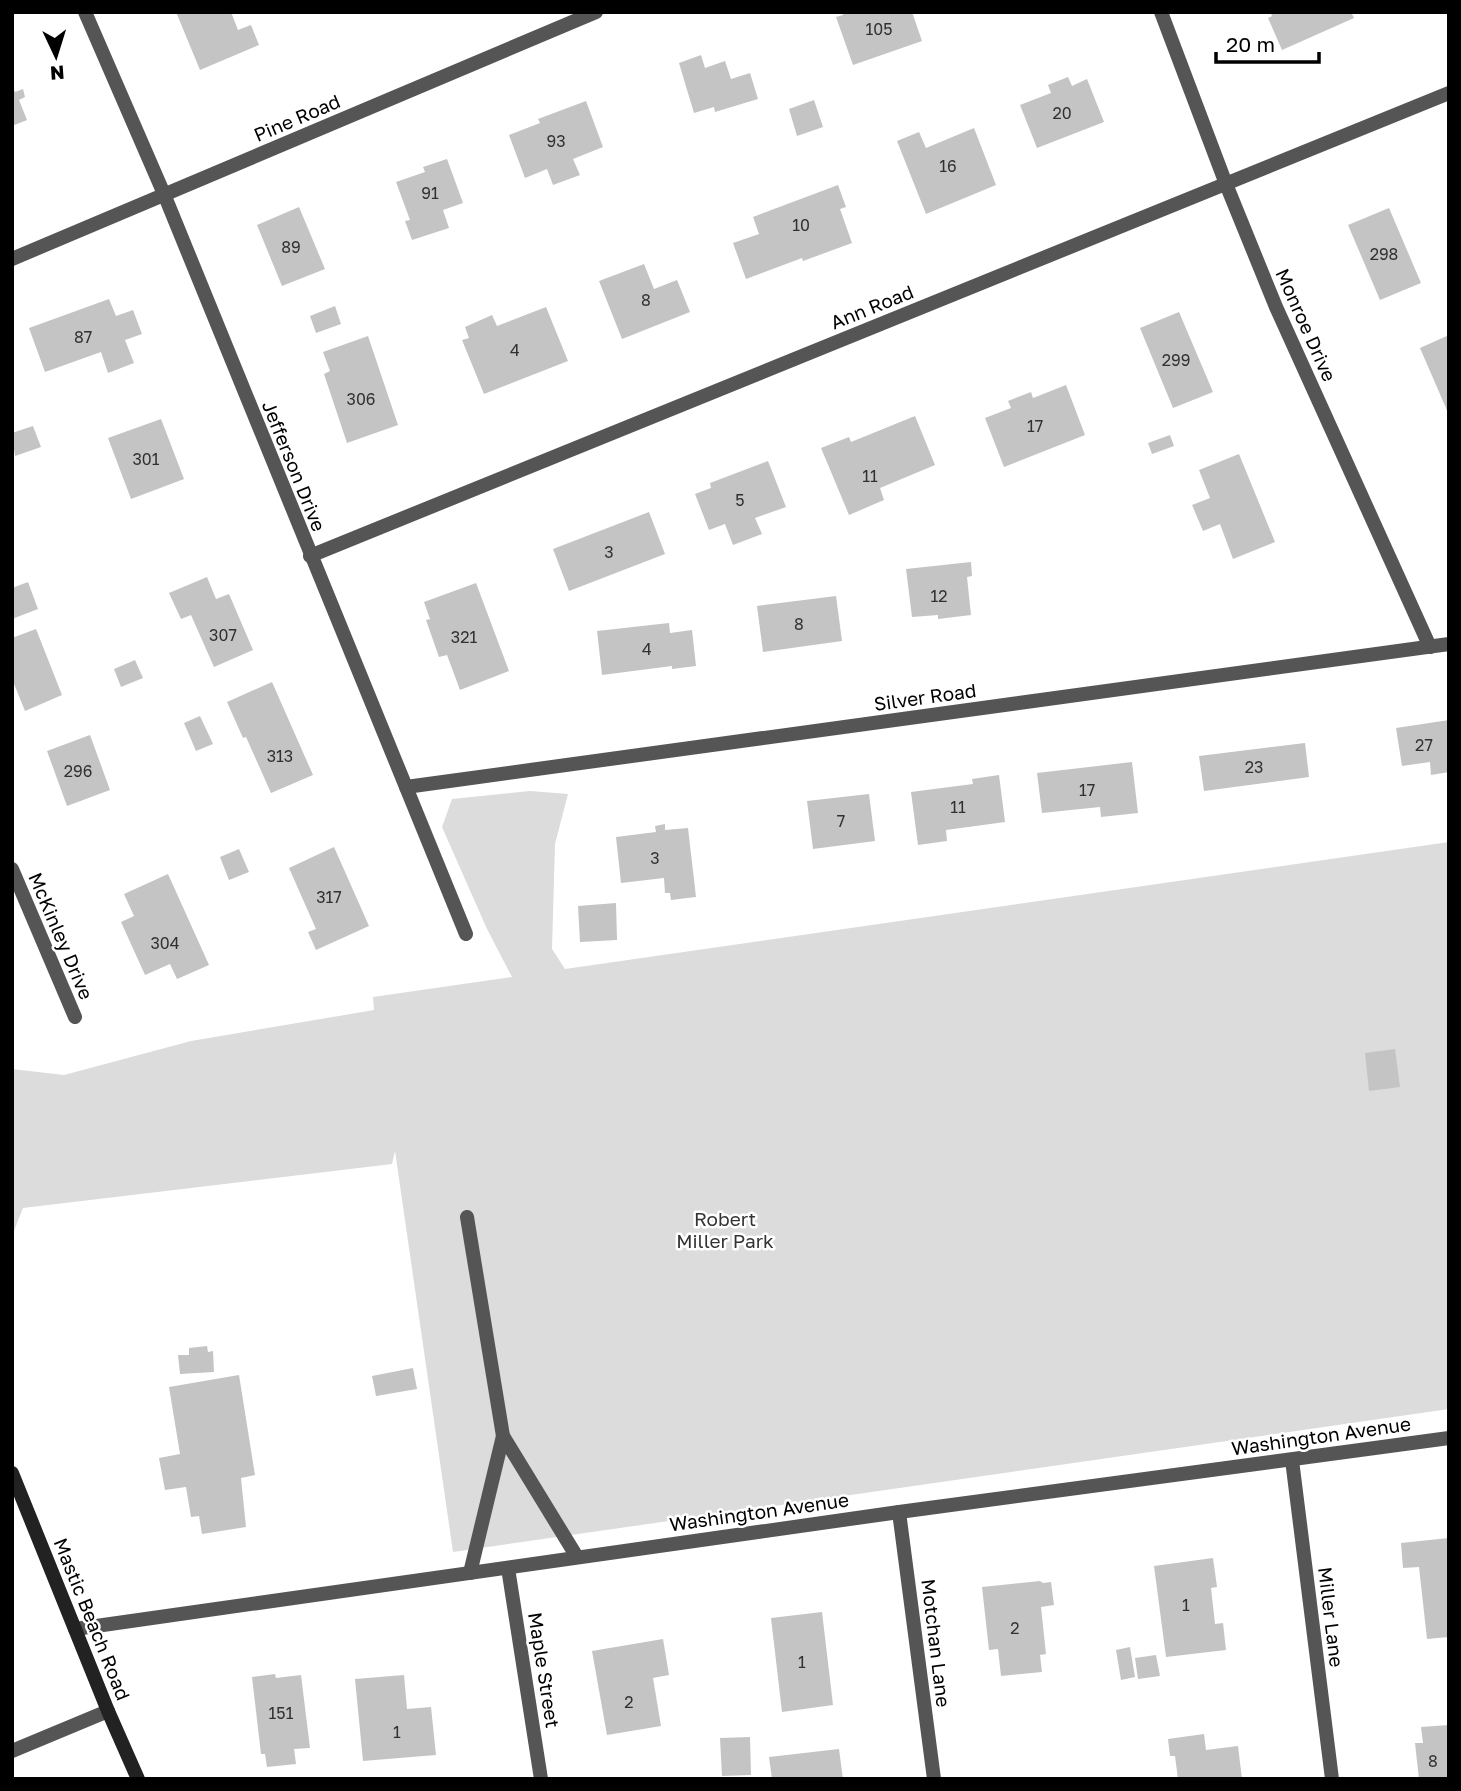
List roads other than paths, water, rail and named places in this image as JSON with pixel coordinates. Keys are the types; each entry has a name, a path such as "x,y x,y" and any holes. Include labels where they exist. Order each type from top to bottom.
{"street":[{"name":"Jefferson Drive","path":"85,12 164,194 466,934"},
{"name":"Pine Road","path":"12,259 597,12"},
{"name":"Monroe Drive","path":"1161,12 1276,307 1430,647"},
{"name":"Ann Road","path":"310,556 1449,93"},
{"name":"Silver Road","path":"406,788 1449,644"},
{"name":"McKinley Drive","path":"12,869 75,1017"},
{"path":"467,1217 503,1436 578,1558"},
{"path":"470,1573 503,1436"},
{"name":"Washington Avenue","path":"75,1629 899,1512 1449,1438"},
{"name":"Miller Lane","path":"1292,1460 1332,1779"},
{"name":"Mastic Beach Road","path":"12,1473 138,1779"},
{"name":"Motchan Lane","path":"899,1512 934,1779"},
{"name":"Maple Street","path":"508,1567 541,1779"},
{"path":"12,1751 108,1711"}],"park label":[{"name":"Robert Miller Park","path":"725,1230"}]}
